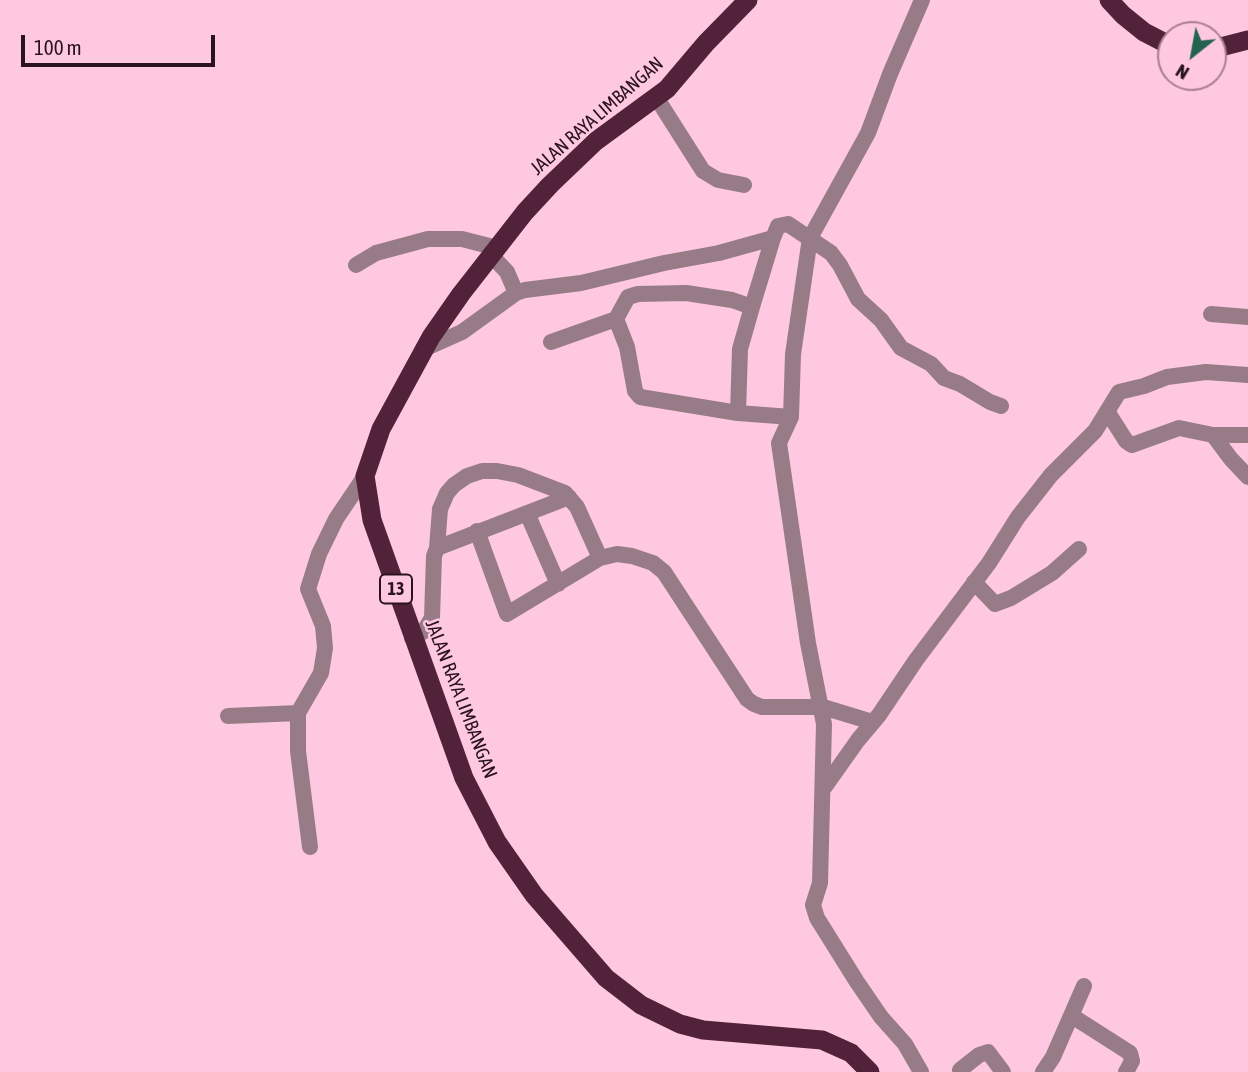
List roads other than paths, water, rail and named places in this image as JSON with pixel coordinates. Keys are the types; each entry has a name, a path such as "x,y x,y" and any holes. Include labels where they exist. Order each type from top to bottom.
{"highway":[{"name":"JALAN RAYA LIMBANGAN","path":"748,0 706,43 667,89 596,141 550,185 494,251 424,349 381,429 365,476 372,520 464,778 497,842 534,895 606,978 640,1005 680,1024 704,1030 822,1040 851,1053 870,1072"},
{"path":"1109,0 1144,32 1157,39"},
{"path":"1227,45 1248,40"}],"street":[{"path":"920,1072 905,1044 857,982 817,918 813,905 820,883 824,789 823,708 808,643 779,443 791,417 793,354 810,238 868,133 922,0"},
{"path":"656,97 703,171 718,180 744,185"},
{"path":"738,413 740,349 773,238 778,226 783,223 831,253 858,299 881,320 901,348 931,364 944,378 1001,406"},
{"path":"424,349 462,332 516,293 580,283 664,262 719,253 773,238"},
{"path":"356,265 376,253 428,239 462,239 494,251 516,293"},
{"path":"551,342 616,319 628,297 638,294 686,293 732,300 752,307"},
{"path":"1211,314 1248,317"},
{"path":"616,319 627,347 637,395 664,403 791,417"},
{"path":"824,789 1018,517 1051,475 1095,431 1117,394 1122,390 1144,386 1167,377 1206,372 1248,375"},
{"path":"1107,411 1126,441 1132,445 1180,428 1213,435 1248,435"},
{"path":"1213,435 1248,477"},
{"path":"412,638 424,631 432,618 434,556 440,509 454,485 467,476 482,471 497,471 557,489 569,497 577,508 600,558"},
{"path":"310,847 298,751 298,713 321,673 325,648 323,626 308,590 313,569 336,519 365,476"},
{"path":"437,548 569,497"},
{"path":"527,513 558,584"},
{"path":"477,531 506,613 600,558 617,554 632,556 659,568 747,699 754,704 762,707 823,708 872,722"},
{"path":"974,582 995,604 1011,598 1052,573 1079,549"},
{"path":"228,716 298,713"},
{"path":"1043,1072 1053,1057 1084,986"},
{"path":"1072,1016 1130,1053 1132,1061 1126,1072"},
{"path":"960,1070 979,1055 988,1052 1003,1072"}]}
